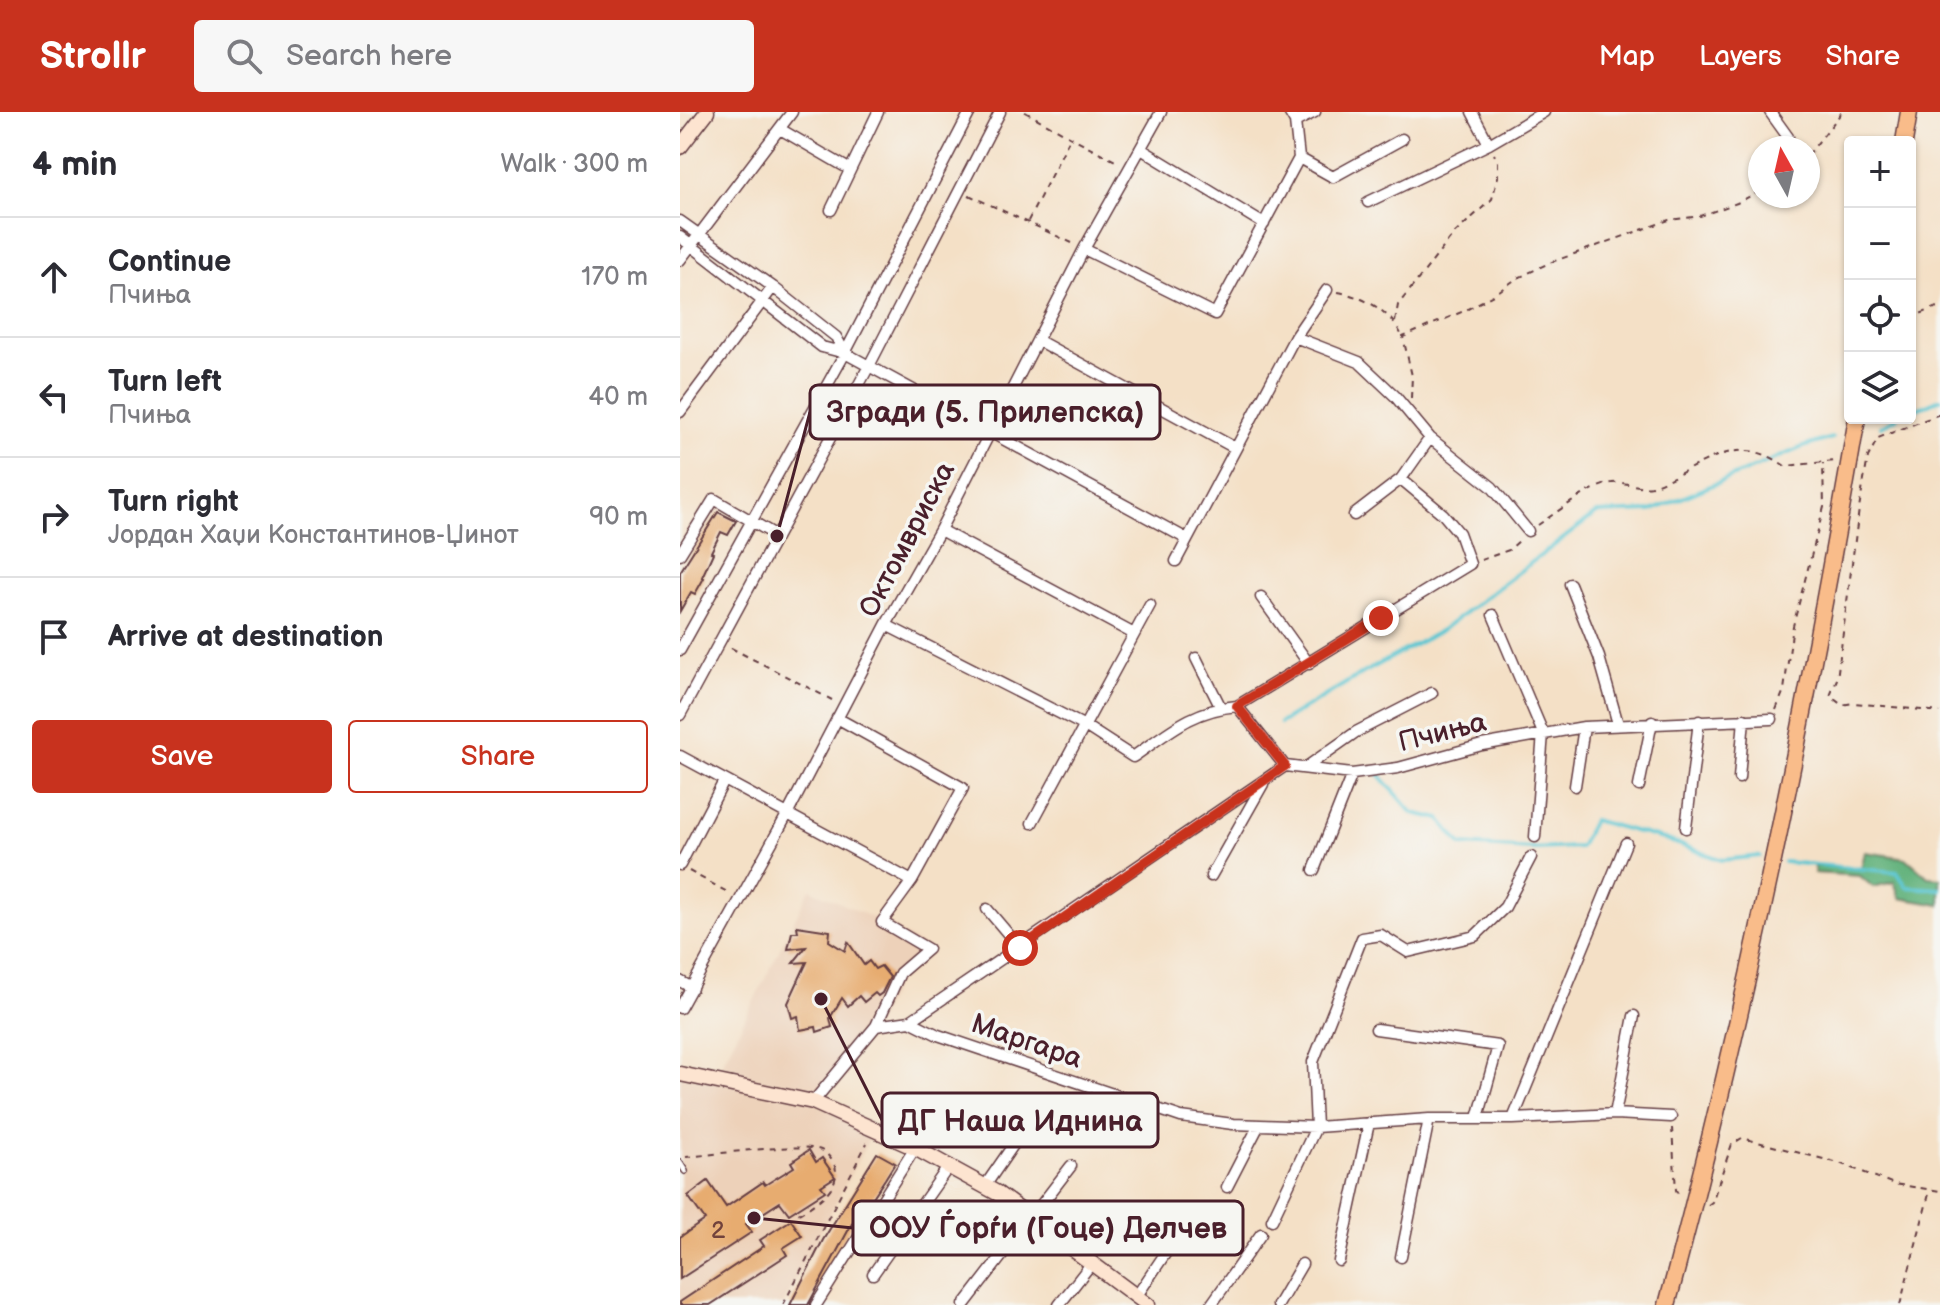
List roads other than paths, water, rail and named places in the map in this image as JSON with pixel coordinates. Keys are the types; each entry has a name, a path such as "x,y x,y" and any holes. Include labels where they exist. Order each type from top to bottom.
{"main road":[{"path":"1905,136 1909,112"},
{"path":"1667,1305 1735,1034 1856,424"}],"street":[{"path":"680,147 707,112"},
{"path":"680,260 792,112"},
{"path":"831,210 878,112"},
{"path":"680,650 845,353 970,112"},
{"path":"680,715 869,366 1000,112"},
{"name":"Октомвриска","path":"680,1008 940,530 1084,249 1161,112"},
{"path":"1084,249 1215,314 1299,158 1292,117 1315,112"},
{"path":"1472,112 1489,144"},
{"path":"1368,202 1489,144 1544,112"},
{"path":"1770,112 1787,136"},
{"path":"780,129 849,169"},
{"path":"1299,158 1333,177 1402,139"},
{"path":"1141,149 1264,224"},
{"path":"680,221 773,287 836,337 845,353"},
{"path":"680,237 822,347 845,353 1187,539"},
{"path":"680,412 773,287"},
{"path":"1176,561 1295,337 1327,290"},
{"path":"1295,337 1359,362 1395,396 1430,438 1492,487 1528,531"},
{"path":"1039,341 1235,448"},
{"path":"1354,515 1401,479 1430,438"},
{"path":"886,625 1085,726 1133,757 1193,716 1237,706 1470,564 1459,533 1443,514 1401,479"},
{"path":"680,554 714,499 777,536"},
{"path":"940,530 1134,634"},
{"path":"1570,584 1599,657 1618,724"},
{"path":"1261,597 1309,664"},
{"path":"1032,823 1150,605"},
{"path":"1493,615 1543,733 1535,837"},
{"path":"1196,658 1221,708"},
{"name":"Пчиња","path":"1305,768 1356,732 1432,693"},
{"path":"876,1026 910,1021 1285,766 1237,706"},
{"path":"813,1102 876,1026 900,973 928,949 882,922 912,881 963,788 837,718"},
{"path":"1739,778 1744,719"},
{"name":"Пчиња","path":"1285,766 1352,774 1398,768 1482,745 1584,727 1772,719"},
{"path":"1686,828 1699,721"},
{"path":"1639,786 1652,722"},
{"path":"1575,786 1584,727"},
{"path":"680,756 912,881"},
{"path":"1314,870 1352,774"},
{"path":"1211,876 1266,779"},
{"path":"680,865 724,781"},
{"path":"1513,1119 1626,843"},
{"path":"1272,1220 1316,1127 1313,1062 1362,938 1381,935 1408,952 1475,936 1505,907 1531,857"},
{"path":"987,909 1020,948"},
{"path":"680,981 692,988"},
{"path":"1615,1114 1634,1016"},
{"name":"Маргара","path":"910,1021 938,1035 1181,1117 1316,1127 1429,1119 1615,1114 1671,1117"},
{"path":"1376,1029 1498,1046 1478,1118"},
{"path":"680,1073 813,1102 915,1148 985,1186 1033,1217 1142,1301 1179,1233"},
{"path":"1401,1257 1429,1119"},
{"path":"1339,1261 1369,1123"},
{"path":"985,1186 1027,1125"},
{"path":"1227,1187 1259,1125"},
{"path":"816,1305 915,1148"},
{"path":"873,1274 949,1166"},
{"path":"964,1305 1071,1166"},
{"path":"1059,1305 1110,1222"},
{"path":"1211,1305 1261,1234"},
{"path":"1278,1305 1302,1264"}],"lane":[{"path":"680,1160 685,1171"}],"waterway":[{"path":"1916,409 1940,399"},
{"path":"1881,426 1885,424"},
{"path":"1280,723 1442,630 1597,513 1651,511 1803,447 1832,438"},
{"path":"1377,772 1413,813 1440,819 1461,845 1534,849 1580,847 1593,820 1667,840 1722,860 1760,856"},
{"path":"1784,862 1897,872 1907,887 1940,889"}],"place":[{"name":"Згради (5. Прилепска)","path":"777,536"},
{"name":"ДГ Наша Иднина","path":"821,999"},
{"name":"ООУ Ѓорѓи (Гоце) Делчев","path":"754,1218"}]}
